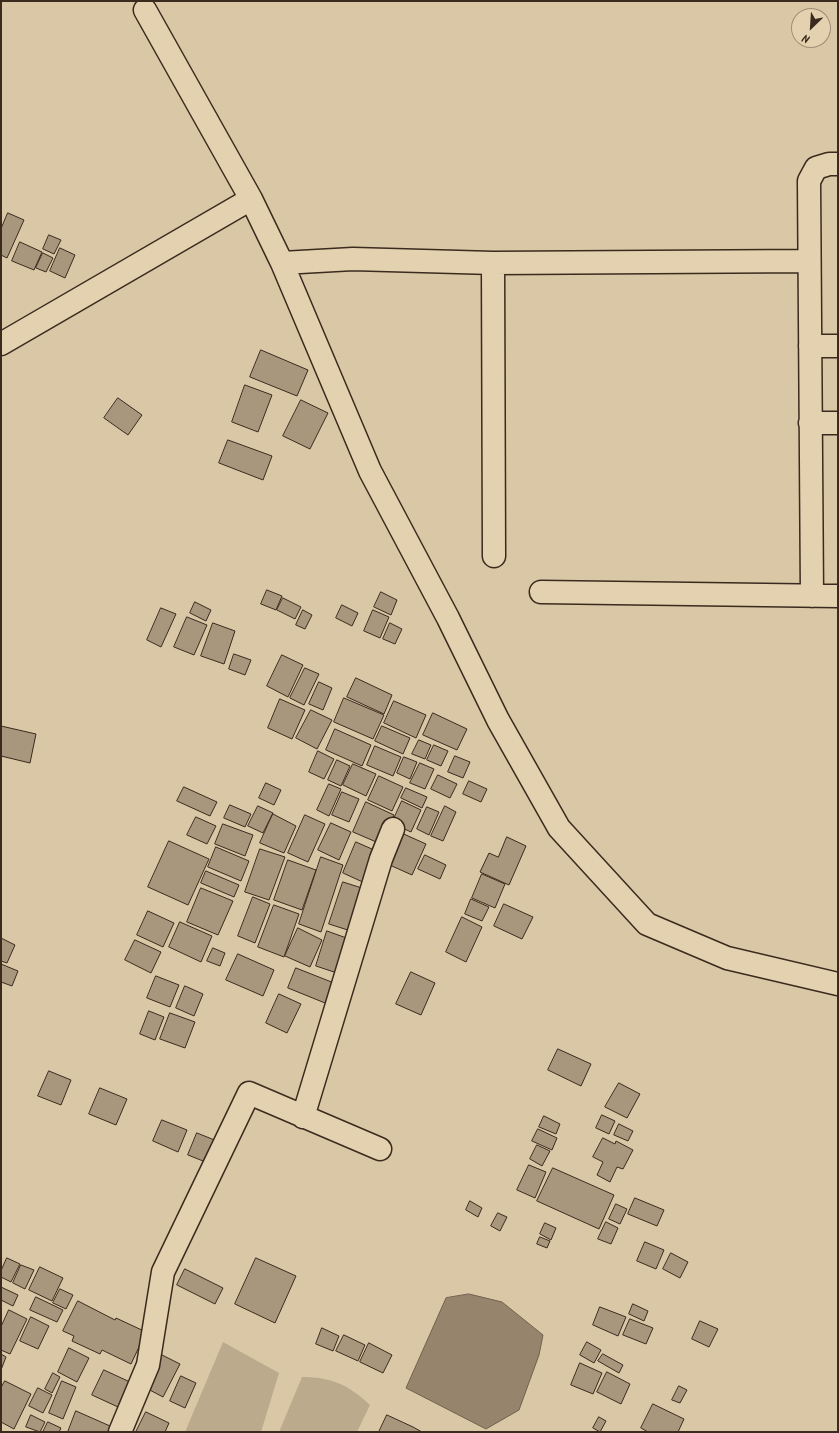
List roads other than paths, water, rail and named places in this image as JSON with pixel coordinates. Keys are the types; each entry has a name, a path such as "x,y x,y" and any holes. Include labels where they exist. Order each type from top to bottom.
{"street":[{"path":"145,10 252,199 282,263 370,470 448,618 498,720 559,828 647,924 727,958 838,984"},
{"path":"812,596 809,181 816,168 829,164 838,164"},
{"path":"1,344 252,199"},
{"path":"282,263 352,259 493,262 809,261"},
{"path":"493,262 494,556"},
{"path":"810,346 838,346"},
{"path":"810,422 838,423"},
{"path":"541,592 838,596"},
{"path":"303,1117 381,859 393,829"},
{"path":"120,1432 148,1365 163,1272 249,1093 380,1149"}]}
